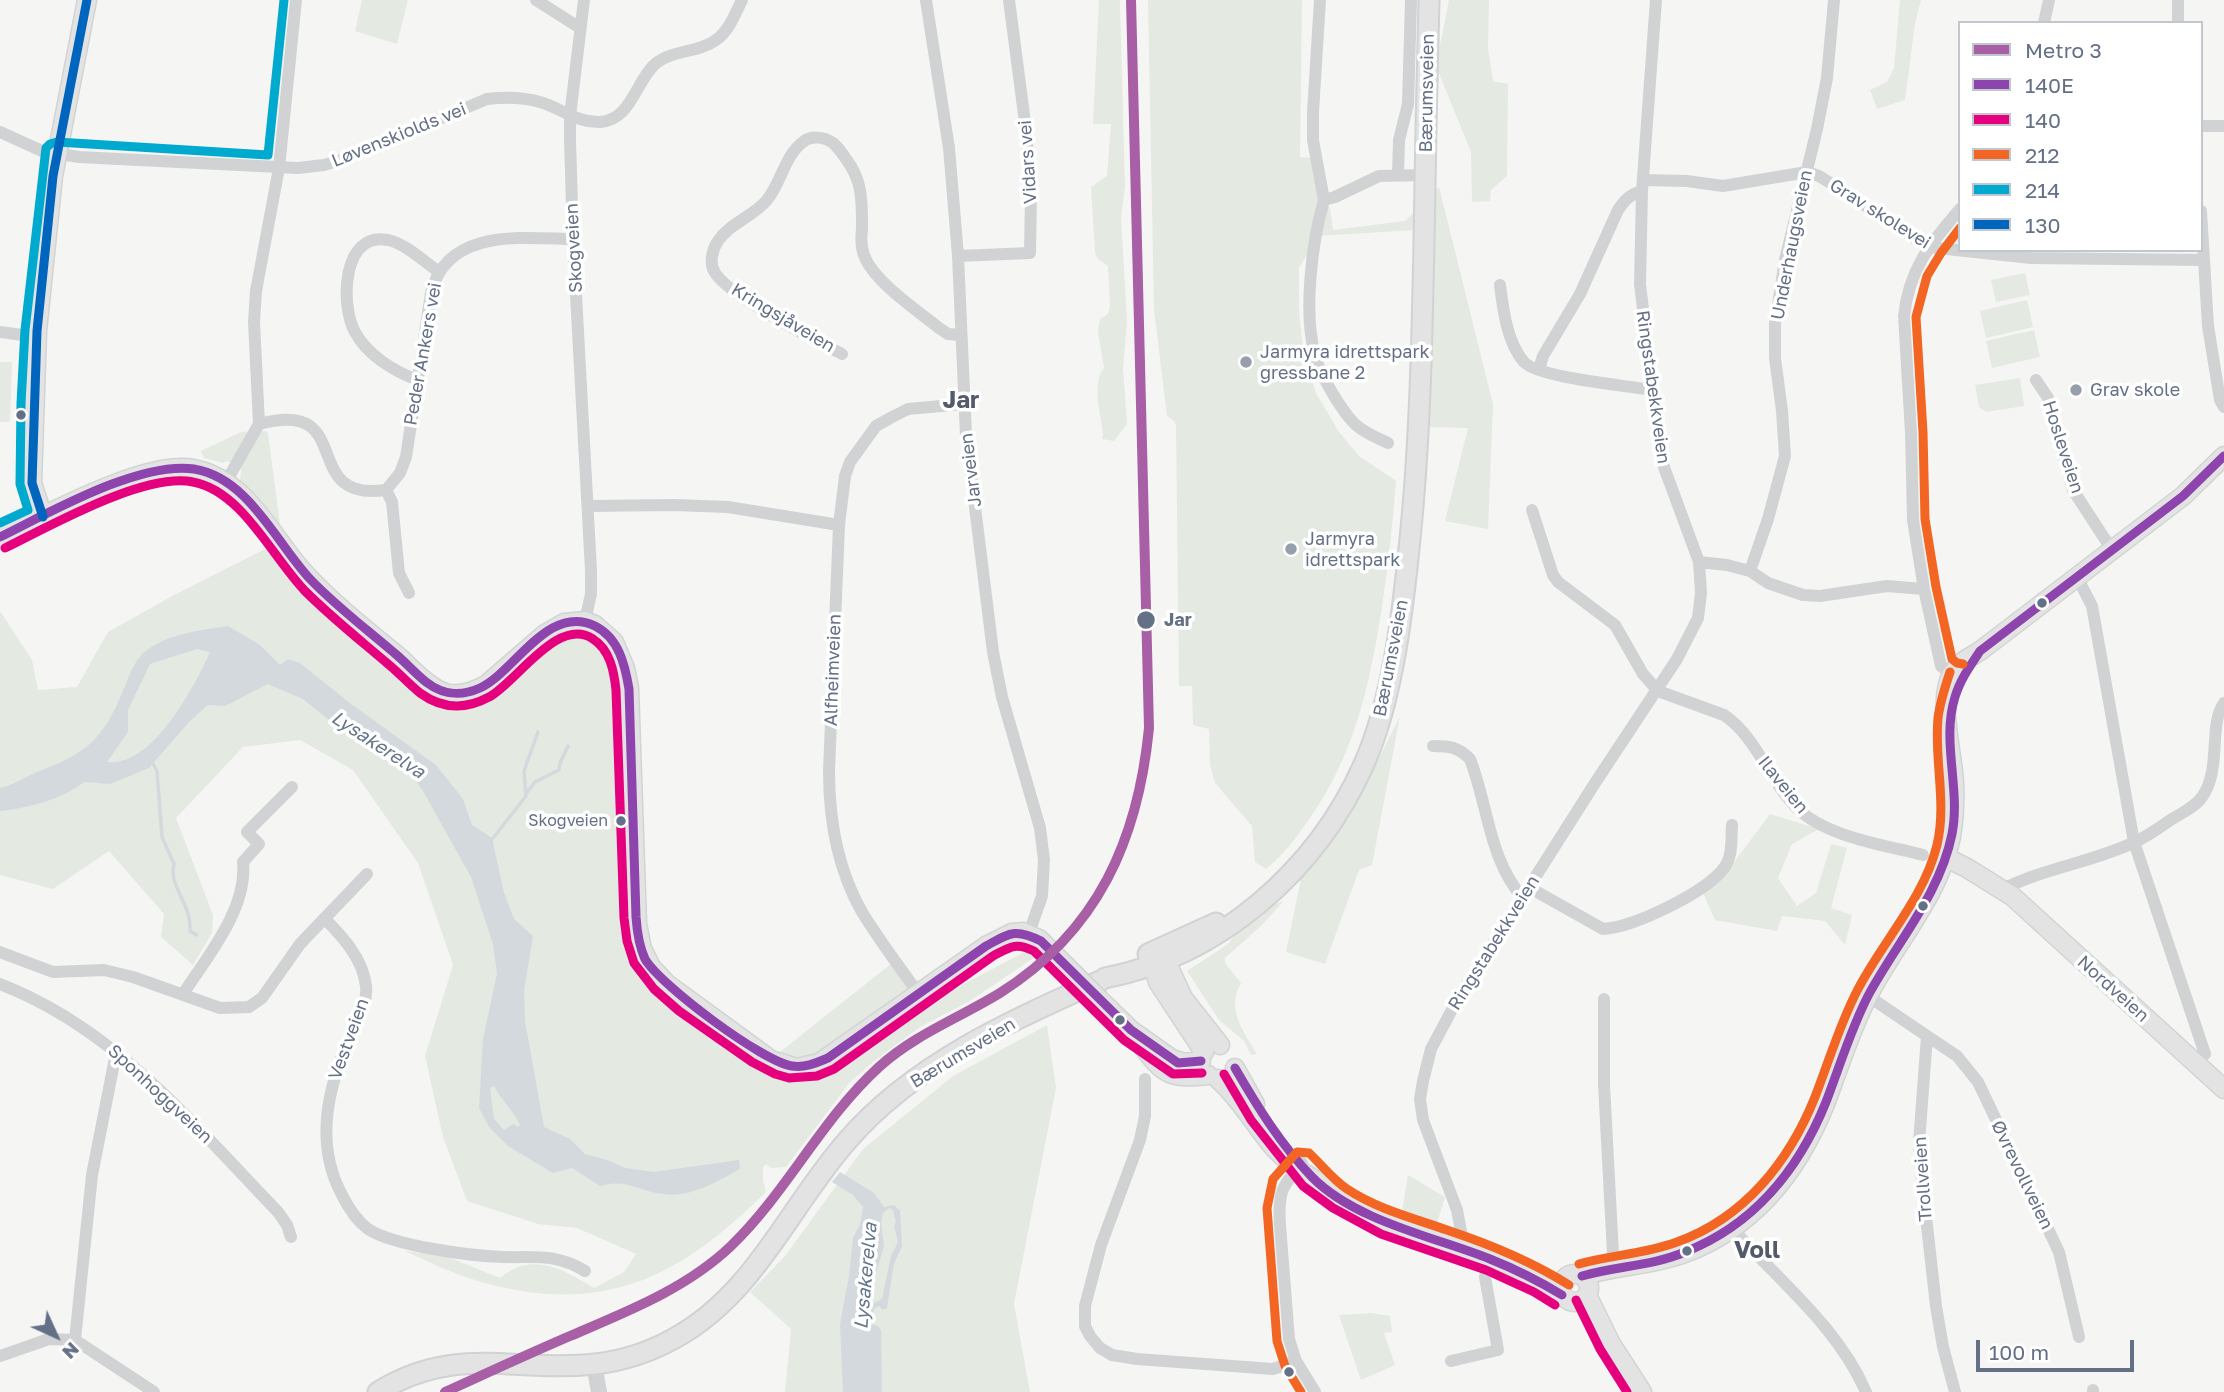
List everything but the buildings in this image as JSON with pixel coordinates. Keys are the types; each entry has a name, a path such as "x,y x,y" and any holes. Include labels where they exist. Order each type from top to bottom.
{"main road":[{"path":"43,517 32,484 37,338 57,154 88,0"},
{"name":"Bærumsveien","path":"594,1364 646,1351 674,1339 696,1325 738,1287 788,1224 838,1152 873,1114 926,1073 1025,1016 1105,978 1120,968 1159,957 1260,900 1304,859 1342,807 1365,762 1386,693 1403,602 1417,465 1429,0"},
{"path":"1577,1289 1616,1269 1682,1254 1732,1228 1769,1197 1799,1157 1817,1123 1868,996 1919,911 1943,863 1954,821 1946,700 1961,662 1980,651 2183,496 2224,456"},
{"path":"0,537 123,481 153,471 192,469 226,482 245,498 301,569 319,587 424,679 444,692 459,694 475,691 545,634 564,624 585,621 606,632 621,655 627,677 637,924 642,949 657,974 679,994 761,1053 783,1065 797,1068 812,1066 828,1058 918,993 998,939 1012,933 1028,933 1044,944 1131,1030 1153,1060 1168,1073 1185,1077 1210,1062 1233,1052 1235,1058 1234,1068 1229,1075 1210,1062"},
{"name":"Nordveien","path":"1943,863 1962,878 2003,889 2224,1088"},
{"path":"1159,957 1158,982 1210,1062 1268,1141 1313,1178 1363,1212 1386,1223 1577,1289 1642,1392"},
{"path":"1234,1068 1247,1092 1299,1166"},
{"path":"378,1392 406,1377 436,1367 460,1363 594,1364"}],"street":[{"path":"226,482 259,424 255,334 257,291 279,168 296,0"},
{"path":"536,0 580,28"},
{"name":"Skogveien","path":"584,0 570,116 573,239 592,594 585,621"},
{"name":"Løvenskiolds vei","path":"0,132 42,151 79,158 279,168 312,167 341,160 487,99 502,97 540,102 589,122 612,120 621,114 644,78 662,58 707,45 718,39 727,29 742,0"},
{"name":"Jarveien","path":"926,0 949,148 958,256 964,404 993,652 1002,697 1040,828 1044,860 1042,897 1028,933"},
{"name":"Vidars vei","path":"958,256 1030,253 1031,192 1027,130 1009,0"},
{"path":"1320,0 1312,112 1314,148 1324,200 1317,226 1311,274 1310,324 1315,356 1329,387 1348,417 1357,427 1388,443"},
{"path":"1398,175 1399,140 1408,104 1411,0"},
{"name":"Ringstabekkveien","path":"1452,1245 1461,1231 1453,1196 1423,1120 1420,1098 1432,1049 1441,1027 1595,783 1658,691 1689,640 1698,618 1701,593 1699,562 1666,478 1655,428 1640,284 1643,186 1656,0"},
{"name":"Underhaugsveien","path":"1750,571 1768,519 1784,456 1783,411 1775,358 1775,324 1785,260 1827,78 1833,0"},
{"path":"2045,21 2049,0"},
{"path":"2178,0 2178,21"},
{"path":"2203,126 2224,126"},
{"name":"Kringsjåveien","path":"842,354 773,316 738,293 714,271 712,259 717,242 764,204 773,193 793,154 804,141 817,137 826,138 837,146 860,183 861,243 869,266 939,328 948,334 960,335"},
{"path":"1539,369 1543,356 1590,274 1618,210 1626,199 1643,186 1687,181 1723,186 1807,172"},
{"name":"Grav skolevei","path":"1807,172 1819,176 1928,247 1958,250"},
{"path":"1324,200 1379,176 1425,176"},
{"path":"1957,673 1935,646 1913,520 1911,433 1903,316 1910,282 1928,247 1958,211"},
{"name":"Peder Ankers vei","path":"386,490 400,473 406,457 431,293 438,271 451,258 477,243 517,238 573,239"},
{"path":"417,380 391,367 360,340 347,312 345,294 348,274 353,258 362,248 380,240 402,246 438,271"},
{"path":"2203,244 2208,326 2224,407"},
{"name":"Grav skolevei","path":"1975,252 2031,258 2204,260"},
{"path":"1500,285 1513,342 1522,360 1530,367 1554,374 1651,390"},
{"path":"0,332 37,338"},
{"name":"Hosleveien","path":"2036,380 2048,398 2073,490 2112,550"},
{"name":"Alfheimveien","path":"918,993 861,909 845,872 833,831 829,804 829,771 839,525 845,476 850,462 876,426 908,409 964,404"},
{"path":"259,424 276,419 293,419 310,424 337,476 345,484 364,491 386,490 392,502 399,573 409,593"},
{"path":"588,506 727,507 839,525"},
{"path":"1532,510 1553,575 1558,582 1615,625 1643,674 1658,691"},
{"path":"1699,562 1750,571 1768,583 1802,595 1820,596 1887,586 1924,589"},
{"path":"2077,577 2092,606 2134,842 2204,1054"},
{"name":"Ilaveien","path":"1658,691 1724,715 1732,721 1746,736 1767,770 1796,808 1808,817 1835,831 1923,855"},
{"path":"2003,889 2026,878 2134,842 2188,810 2201,799 2210,781 2218,715 2224,704"},
{"path":"1433,746 1451,746 1461,750 1470,759 1500,863 1514,888 1603,929 1633,922 1708,884 1725,866 1731,852 1732,825"},
{"path":"183,994 235,909 244,882 243,862 260,845 247,832 292,787"},
{"path":"0,952 54,972 104,970 134,977 220,1008 249,1007 262,998 300,944 367,874"},
{"name":"Vestveien","path":"325,919 348,944 366,984 363,1007 336,1068 326,1115 325,1133 333,1173 349,1209 370,1230 412,1246 501,1257 550,1256 568,1261 585,1271"},
{"name":"Sponhoggveien","path":"0,984 34,999 84,1028 153,1084 196,1125 278,1212 291,1237"},
{"path":"1868,996 1927,1036"},
{"path":"1604,999 1604,1084 1616,1269"},
{"name":"Øvrevollveien","path":"1927,1036 1957,1056 1978,1082 2059,1252 2079,1337"},
{"name":"Trollveien","path":"1927,1036 1919,1143 1936,1306 1955,1392"},
{"path":"75,1340 92,1175 117,1053"},
{"path":"1145,1080 1145,1116 1140,1140 1101,1245 1085,1307 1085,1326 1090,1336 1100,1348 1112,1355 1137,1359 1273,1369 1296,1361"},
{"path":"1299,1166 1284,1185 1279,1208 1289,1339 1296,1361 1315,1392"},
{"path":"1732,1228 1827,1329 1851,1362 1866,1392"},
{"path":"1451,1361 1498,1350 1485,1277 1493,1260"},
{"path":"0,1356 48,1339 75,1340 154,1392"},
{"path":"594,1364 598,1392"}],"shaded area":[{"path":"362,0 408,0 397,44 355,31"},
{"path":"1099,0 1120,0 1125,186 1121,218 1127,323 1123,368 1127,424 1114,441 1102,439 1097,390 1104,368 1098,332 1100,319 1108,314 1110,306 1108,266 1097,258 1095,252 1091,187 1107,176 1111,124 1093,124"},
{"path":"1148,0 1302,0 1300,157 1312,158 1319,201 1330,208 1333,230 1405,221 1439,187 1493,404 1488,529 1445,521 1468,428 1427,427 1431,229 1318,236 1299,268 1303,350 1316,393 1339,432 1359,456 1396,481 1395,497 1382,607 1357,721 1336,774 1322,800 1292,843 1266,869 1255,862 1252,826 1215,783 1210,765 1209,729 1193,725 1192,686 1179,686 1176,426 1167,416 1154,310"},
{"path":"1449,0 1489,0 1488,48 1493,81 1508,84 1507,176 1491,190 1490,201 1472,202 1471,152 1436,66"},
{"path":"1900,0 1921,0 1915,24 1905,100 1877,109 1870,90 1887,82 1894,68"},
{"path":"2025,273 2030,295 1996,302 1991,280"},
{"path":"2027,300 2033,327 1986,338 1980,311"},
{"path":"2034,330 2040,357 1992,368 1986,341"},
{"path":"0,362 12,362 10,422 0,422"},
{"path":"2020,378 2024,406 1986,412 1979,407 1975,385"},
{"path":"266,431 281,532 240,481 241,469 228,461 223,463 204,458 201,451 241,432"},
{"path":"279,542 423,679 459,694 531,646 585,621 625,668 636,908 657,974 771,1059 896,960 922,1002 943,995 1032,948 1038,955 970,1001 920,1027 874,1061 850,1082 786,1167 771,1168 766,1164 763,1167 766,1192 701,1248 669,1268 636,1283 600,1292 563,1295 522,1291 478,1281 404,1251 443,1255 500,1278 524,1266 547,1266 559,1269 594,1288 624,1272 636,1254 577,1228 538,1224 467,1201 443,1137 425,1056 453,965 418,863 353,770 300,740 243,747 176,818 213,915 212,933 193,965 161,937 164,914 109,851 53,889 0,875 0,611 32,660 38,690 77,687 108,632"},
{"path":"1400,716 1372,865 1359,870 1325,964 1286,952 1302,874 1349,818"},
{"path":"1770,814 1819,829 1792,844 1778,878 1797,906 1816,893 1831,844 1847,848 1831,908 1852,915 1845,945 1825,921 1782,916 1777,931 1715,920 1703,893 1726,873"},
{"path":"1284,901 1225,958 1225,963 1241,983 1235,1002 1236,1011 1238,1020 1257,1054 1251,1055 1244,1041 1219,1020 1187,971 1228,944 1244,923 1271,905"},
{"path":"1047,1025 1056,1088 1014,1304 1030,1392 785,1392 791,1329 750,1292 785,1256 863,1149 953,1076"},
{"path":"1408,1175 1445,1197 1437,1223 1402,1212"},
{"path":"1371,1313 1390,1316 1392,1332 1384,1333 1395,1365 1361,1380 1339,1315"}],"water":[{"name":"Lysakerelva","path":"228,626 260,645 280,665 288,659 300,663 351,704 436,765 463,799 472,825 492,838 504,893 514,919 533,936 524,991 525,1021 544,1127 570,1139 585,1154 625,1168 654,1172 739,1160 740,1169 703,1188 683,1194 663,1194 618,1183 600,1186 572,1168 553,1173 508,1146 489,1127 479,1108 483,1039 497,974 493,944 471,877 423,791 405,766 389,761 377,750 348,735 303,699 268,684 225,706 208,705 189,722 149,768 110,784 84,782 65,794 44,802 0,811 0,788 76,754 96,738 112,714 132,670 144,652 178,636","holes":["197,649 210,652 170,722 140,752 124,760 107,762 128,732 128,710 150,664","494,1086 520,1125 518,1127 513,1124 504,1130 494,1119 490,1088"]},
{"name":"Lysakerelva","path":"840,1172 874,1193 884,1207 893,1205 900,1210 902,1246 894,1264 887,1308 883,1310 879,1306 874,1309 870,1324 881,1330 882,1392 843,1392 840,1324 853,1238 860,1224 863,1207 853,1195 832,1182","holes":["889,1208 893,1210 898,1242 891,1256 882,1299 871,1304 874,1280 884,1246 881,1223 883,1213"]}],"waterway":[{"path":"490,842 526,796 524,771 538,732"},
{"path":"526,794 535,782 559,770 568,746"},
{"path":"151,760 157,771 162,837 174,864 175,883 189,916 190,931 197,935"}],"metro line":[{"name":"3","path":"445,1392 655,1298 695,1275 731,1246 751,1225 839,1110 879,1067 907,1045 1000,993 1034,968 1063,941 1087,911 1107,879 1123,845 1135,808 1149,728 1131,0"}],"transit line":[{"name":"130","path":"43,517 32,483 37,331 53,176 87,0"},
{"name":"214","path":"0,523 28,510 20,484 21,403 25,330 46,148 57,142 268,155 284,0"},
{"name":"212","path":"1958,231 1927,276 1916,317 1925,519 1952,659 1963,664"},
{"name":"140E","path":"1582,1276 1660,1260 1710,1241 1753,1210 1788,1172 1815,1127 1869,994 1917,917 1946,856 1954,817 1951,714 1962,679 1980,651 2183,496 2224,456"},
{"name":"140E","path":"0,537 68,503 121,481 147,473 194,469 231,485 246,498 321,590 422,679 439,690 466,693 480,688 493,680 547,631 562,624 578,621 603,631 620,653 629,689 636,917 645,959 670,986 713,1021 778,1061 801,1066 828,1058 986,946 1007,935 1018,933 1041,941 1131,1030 1178,1063 1201,1061"},
{"name":"140","path":"5,548 124,493 173,481 193,482 211,488 227,498 255,527 315,601 420,693 437,702 462,706 480,701 500,690 552,643 566,636 580,634 593,639 607,655 616,690 624,918 634,963 654,989 679,1011 752,1062 775,1074 789,1078 817,1076 834,1069 993,956 1017,946 1034,951 1124,1040 1173,1074 1202,1073"},
{"name":"212","path":"1579,1264 1665,1246 1701,1232 1743,1203 1778,1165 1792,1144 1815,1097 1852,1002 1868,971 1913,901 1931,864 1937,845 1941,813 1938,718 1950,672"},
{"name":"140E","path":"1235,1068 1290,1152 1312,1177 1330,1192 1373,1216 1499,1263 1562,1295"},
{"name":"140","path":"1224,1074 1251,1120 1303,1186 1333,1208 1381,1234 1486,1270 1555,1305"},
{"name":"212","path":"1301,1392 1285,1366 1277,1341 1267,1208 1273,1179 1297,1152 1309,1153 1342,1185 1371,1202 1494,1247 1569,1285"},
{"name":"140","path":"1576,1300 1600,1349 1627,1392"}],"place":[{"name":"Jarmyra idrettspark gressbane 2","path":"1246,362"},
{"name":"Grav skole","path":"2076,390"},
{"name":"Jarmyra idrettspark","path":"1291,549"},
{"name":"Jar","path":"1146,620"},
{"name":"Skogveien","path":"621,821"}],"district":[{"name":"Jar","path":"961,400"},
{"name":"Voll","path":"1757,1250"}]}
